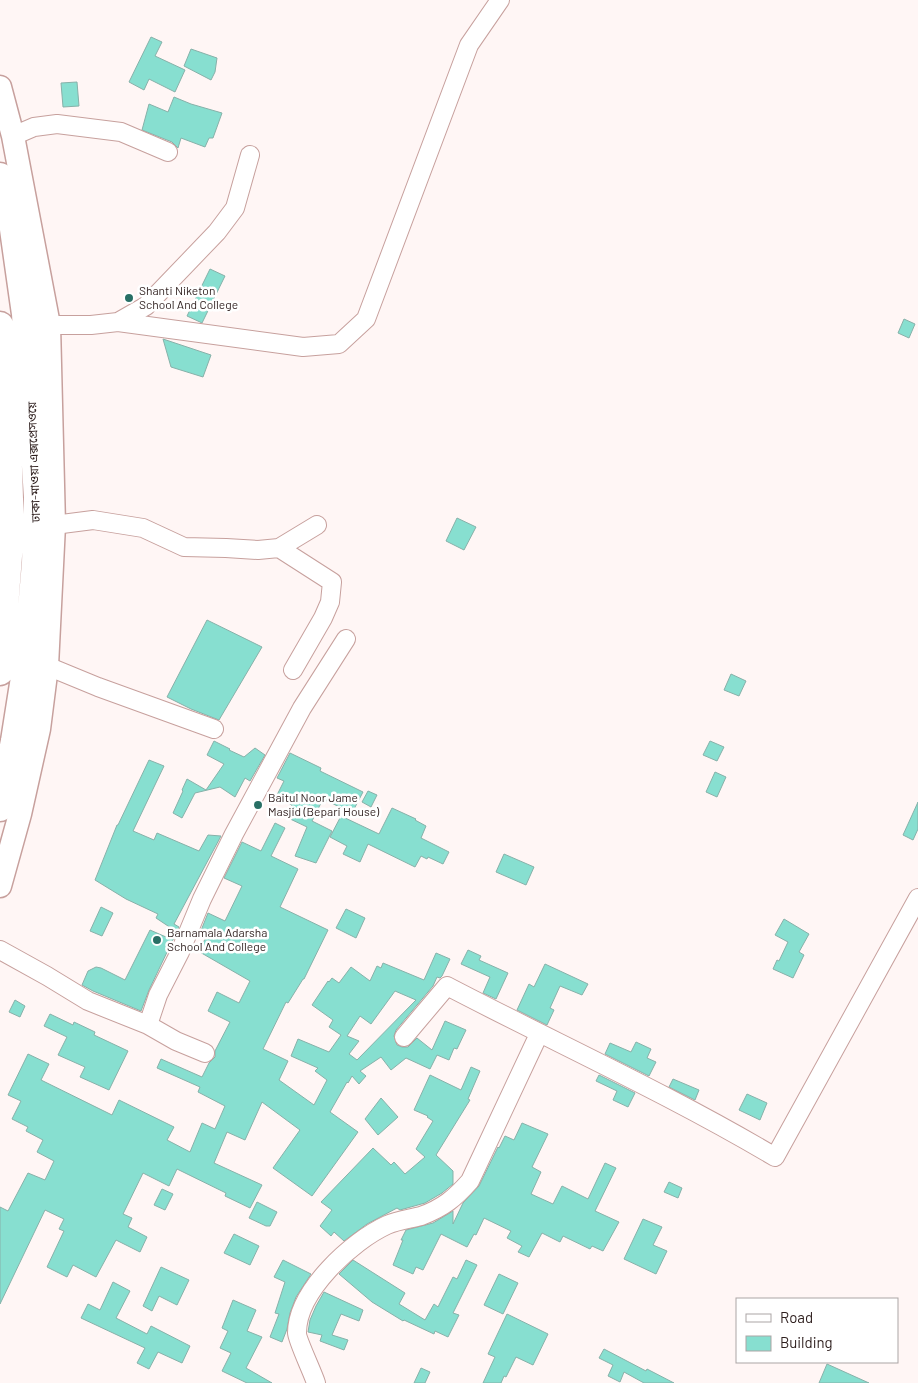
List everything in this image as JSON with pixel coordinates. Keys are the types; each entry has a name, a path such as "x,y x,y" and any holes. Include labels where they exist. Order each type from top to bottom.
{"highway":[{"name":"ঢাকা-মাওয়া এক্সপ্রেসওয়ে","path":"0,176 12,222 25,314 37,497 35,563 26,665 14,741 0,808"},
{"name":"ঢাকা-মাওয়া এক্সপ্রেসওয়ে","path":"0,325 6,377 12,530 0,672"}],"main road":[{"path":"0,87 13,136 49,325 54,525 47,666 39,729 20,814 0,886"}],"street":[{"path":"49,325 91,325 118,322 302,347 339,344 366,319 469,45 500,0"},
{"path":"13,136 34,127 57,124 121,132 168,152"},
{"path":"118,322 146,306 217,232 235,208 250,155"},
{"path":"54,525 93,520 143,528 184,547 258,550 279,548 317,525"},
{"path":"279,548 332,582 330,602 323,618 293,670"},
{"path":"148,1025 158,995 180,952 202,899 234,834 302,708 346,639"},
{"path":"47,666 98,687 214,729"},
{"path":"404,1037 447,986 637,1082 775,1157 918,898"},
{"path":"0,950 48,976 88,1001 148,1025 176,1041 205,1053"},
{"path":"316,1383 297,1334 300,1314 315,1287 336,1262 360,1240 388,1224 422,1215 453,1200 470,1181 539,1034"}],"building":[{"path":"151,37 162,42 155,56 185,70 175,92 149,79 144,90 129,82"},
{"path":"191,49 217,58 215,72 211,80 184,66"},
{"path":"77,82 79,106 63,107 61,83"},
{"path":"174,97 222,113 213,138 209,138 205,147 181,138 178,148 172,142 142,130 149,104 168,112"},
{"path":"210,269 225,276 202,323 187,316"},
{"path":"904,319 915,324 909,338 898,333"},
{"path":"163,339 211,355 203,377 171,367"},
{"path":"457,518 476,527 464,550 446,541"},
{"path":"207,620 262,647 219,720 167,697"},
{"path":"731,674 746,681 739,696 724,690"},
{"path":"214,741 244,757 255,748 265,755 250,781 245,778 235,797 220,787 195,793 182,818 173,813 187,779 206,790 224,764 207,755"},
{"path":"710,741 724,747 717,761 703,755"},
{"path":"290,753 321,768 320,771 363,792 352,813 323,799 312,821 332,831 316,863 295,856 307,827 286,817 292,805 276,797 284,781 277,778"},
{"path":"149,760 164,766 133,831 154,840 157,833 199,851 208,835 221,836 174,924 179,927 141,1011 82,985 88,971 96,967 125,980 150,930 166,937 171,928 156,918 158,914 126,899 95,880 117,825"},
{"path":"715,772 726,777 717,797 706,792"},
{"path":"368,791 377,795 371,807 362,802"},
{"path":"918,802 918,829 913,840 903,835"},
{"path":"392,808 416,819 426,826 421,838 449,852 443,864 421,856 415,867 368,844 360,862 343,854 347,846 330,837 341,816 379,834"},
{"path":"275,823 285,828 271,856 298,869 280,907 328,930 304,979 288,1003 286,1002 263,1049 288,1061 279,1080 314,1105 327,1080 315,1071 318,1068 291,1056 298,1039 329,1052 341,1035 329,1027 333,1020 312,1005 328,981 332,978 339,983 351,967 370,981 377,966 381,968 383,963 424,980 436,953 450,959 442,976 440,978 437,977 433,986 396,1030 394,1036 397,1045 402,1047 408,1047 417,1038 432,1050 445,1021 466,1030 457,1049 454,1048 449,1060 437,1055 430,1069 406,1058 391,1070 381,1057 360,1071 366,1076 359,1084 352,1076 330,1112 358,1132 312,1196 273,1168 300,1130 262,1102 245,1140 227,1132 214,1163 262,1185 250,1208 225,1196 226,1193 177,1169 169,1186 143,1173 123,1214 132,1218 128,1227 147,1237 140,1252 116,1240 96,1277 73,1265 67,1277 47,1267 64,1231 59,1229 64,1219 45,1210 0,1304 0,1207 8,1211 28,1173 45,1180 54,1161 37,1152 43,1140 26,1131 28,1127 12,1119 21,1101 8,1095 28,1054 49,1064 41,1080 112,1115 119,1100 174,1127 167,1140 190,1152 202,1123 215,1129 225,1106 198,1092 200,1087 157,1068 161,1059 202,1077 209,1063 215,1057 215,1051 230,1022 208,1011 217,992 239,1003 250,981 198,951 207,936 200,933 208,913 225,921 242,886 224,878 242,842 261,851","holes":["395,991 416,1000 357,1060 349,1054 359,1041 347,1036 360,1016 371,1024"]},
{"path":"504,854 534,867 526,885 496,872"},
{"path":"101,907 113,913 102,936 90,931"},
{"path":"346,909 365,918 356,938 336,928"},
{"path":"784,919 809,934 799,952 804,955 793,978 773,969 788,942 775,935"},
{"path":"468,950 481,956 479,960 508,973 496,999 483,993 490,977 461,964"},
{"path":"545,964 588,984 582,995 560,986 550,1008 554,1010 547,1025 517,1010 529,984 534,987"},
{"path":"15,1000 25,1006 20,1017 9,1012"},
{"path":"50,1014 73,1025 74,1022 95,1032 94,1035 128,1051 109,1090 80,1077 85,1067 58,1055 67,1037 44,1026"},
{"path":"636,1042 651,1049 647,1058 656,1062 649,1076 605,1054 610,1043 631,1052"},
{"path":"471,1067 480,1071 468,1099 470,1100 436,1155 453,1171 453,1184 425,1203 400,1210 397,1208 367,1224 344,1241 334,1232 331,1236 320,1226 332,1210 321,1202 373,1148 391,1165 394,1162 405,1174 425,1157 416,1149 433,1121 428,1116 414,1110 430,1075 461,1090"},
{"path":"599,1075 635,1093 628,1107 613,1100 617,1091 596,1081"},
{"path":"673,1079 699,1090 695,1100 669,1087"},
{"path":"747,1094 767,1103 760,1120 739,1110"},
{"path":"381,1098 398,1117 378,1135 365,1119"},
{"path":"522,1123 548,1134 532,1167 541,1172 531,1194 553,1204 562,1186 588,1199 605,1163 616,1168 595,1211 619,1222 603,1251 592,1246 590,1249 563,1236 560,1242 542,1233 529,1257 518,1252 522,1246 507,1238 511,1231 484,1218 476,1235 474,1234 467,1247 441,1234 423,1270 416,1267 413,1274 393,1265 406,1230 433,1223 453,1211 453,1224 463,1203 479,1186 505,1136 514,1140"},
{"path":"669,1182 682,1188 678,1198 664,1192"},
{"path":"162,1189 173,1194 165,1210 154,1205"},
{"path":"257,1202 277,1212 270,1226 249,1218"},
{"path":"643,1219 662,1227 653,1245 667,1251 656,1274 624,1259"},
{"path":"234,1234 259,1246 250,1265 224,1253"},
{"path":"283,1260 311,1274 296,1297 282,1342 270,1337 279,1314 275,1313 285,1282 274,1277"},
{"path":"353,1260 405,1293 399,1304 425,1320 434,1304 438,1307 453,1277 457,1279 466,1260 477,1265 453,1313 459,1315 448,1337 435,1331 434,1334 403,1321 372,1302 339,1274"},
{"path":"161,1267 189,1280 177,1305 159,1296 152,1311 143,1306"},
{"path":"499,1274 518,1283 503,1314 484,1305"},
{"path":"113,1282 130,1291 116,1318 147,1334 151,1326 190,1346 182,1363 158,1352 149,1369 137,1363 145,1348 81,1318 88,1304 100,1310"},
{"path":"324,1292 363,1310 359,1321 341,1314 332,1335 348,1340 344,1350 320,1341 322,1335 308,1332 310,1320"},
{"path":"233,1300 256,1310 247,1331 262,1337 246,1368 272,1383 247,1383 222,1371 231,1353 220,1348 228,1331 222,1328"},
{"path":"507,1314 548,1334 533,1365 516,1357 501,1383 483,1383 495,1357 488,1354"},
{"path":"604,1349 674,1383 644,1383 624,1372 620,1382 608,1376 613,1365 599,1358"},
{"path":"827,1364 869,1383 819,1383"},
{"path":"421,1368 430,1372 425,1383 414,1383"}],"place":[{"name":"Shanti Niketon School And College","path":"129,298"},
{"name":"Baitul Noor Jame Masjid (Bepari House)","path":"258,805"},
{"name":"Barnamala Adarsha School And College","path":"157,940"}]}
